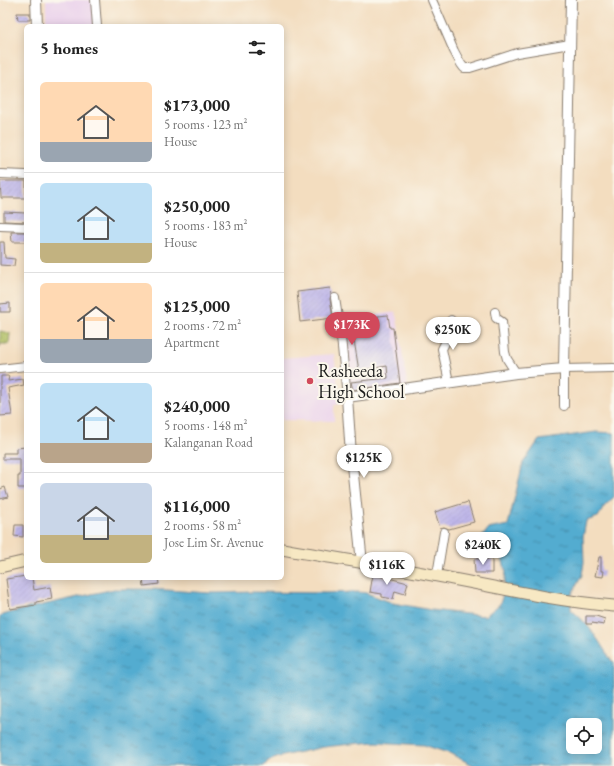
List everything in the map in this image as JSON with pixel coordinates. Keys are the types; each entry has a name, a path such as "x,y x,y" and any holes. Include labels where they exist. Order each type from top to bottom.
{"main road":[{"path":"284,549 585,604 614,606"},
{"path":"0,567 24,561"}],"street":[{"path":"37,0 37,24"},
{"path":"95,0 97,24"},
{"path":"432,0 454,51 464,68 470,68 517,53 570,44"},
{"path":"564,406 571,0"},
{"path":"0,174 24,175"},
{"path":"0,226 24,227"},
{"path":"335,298 341,337 362,563"},
{"path":"495,312 496,318 502,322 507,359 516,373"},
{"path":"450,382 442,349 448,337 451,320"},
{"path":"0,369 24,366"},
{"path":"347,397 516,373 564,368 614,368"},
{"path":"437,576 444,532"}],"shaded area":[{"path":"46,0 99,0 100,24 46,24"},
{"path":"396,312 408,390 350,400 341,320"},
{"name":"Rasheeda High School","path":"334,354 340,404 334,405 334,421 284,420 284,358"}],"green space":[{"path":"0,331 10,333 9,344 0,344"}],"water":[{"path":"596,432 614,433 614,497 604,507 598,517 586,521 583,537 584,562 582,575 571,596 571,610 588,627 611,660 614,662 614,766 475,766 451,754 424,745 376,742 324,747 282,756 268,761 264,766 0,766 0,616 114,589 152,589 210,593 359,592 366,593 393,603 431,610 485,616 500,604 506,572 502,558 485,552 480,540 488,529 508,525 523,463 539,440"}],"building":[{"path":"17,13 30,13 30,20 18,20"},
{"path":"0,181 24,181 24,198 1,198"},
{"path":"4,212 24,213 24,222 4,221"},
{"path":"11,232 24,232 24,242 12,242"},
{"path":"0,242 4,242 5,258 15,259 14,266 0,265"},
{"path":"330,288 333,318 300,322 297,292"},
{"path":"10,303 10,312 0,312 0,304"},
{"path":"388,315 390,328 393,328 400,383 353,390 351,382 388,378 387,366 359,371 353,334 346,335 345,324"},
{"path":"1,376 9,376 8,381 23,379 24,385 8,388 12,415 0,416"},
{"path":"24,447 24,488 18,488 20,459 3,459 3,453 16,453 16,448"},
{"path":"5,487 8,497 0,499 0,489"},
{"path":"468,502 474,522 449,529 444,527 440,528 435,512"},
{"path":"15,525 23,525 23,537 14,536"},
{"path":"599,557 601,557 601,571 604,571 603,577 595,576"},
{"path":"474,559 492,559 492,573 475,573"},
{"path":"373,574 408,583 405,594 395,591 393,599 382,597 382,594 370,592"},
{"path":"24,576 24,580 32,580 34,590 50,587 52,599 36,602 36,605 10,609 6,579"},
{"path":"143,580 158,580 159,584 144,586"},
{"path":"586,616 596,616 605,619 604,625 592,623 586,624"}],"place":[{"name":"Rasheeda High School","path":"310,381"}]}
